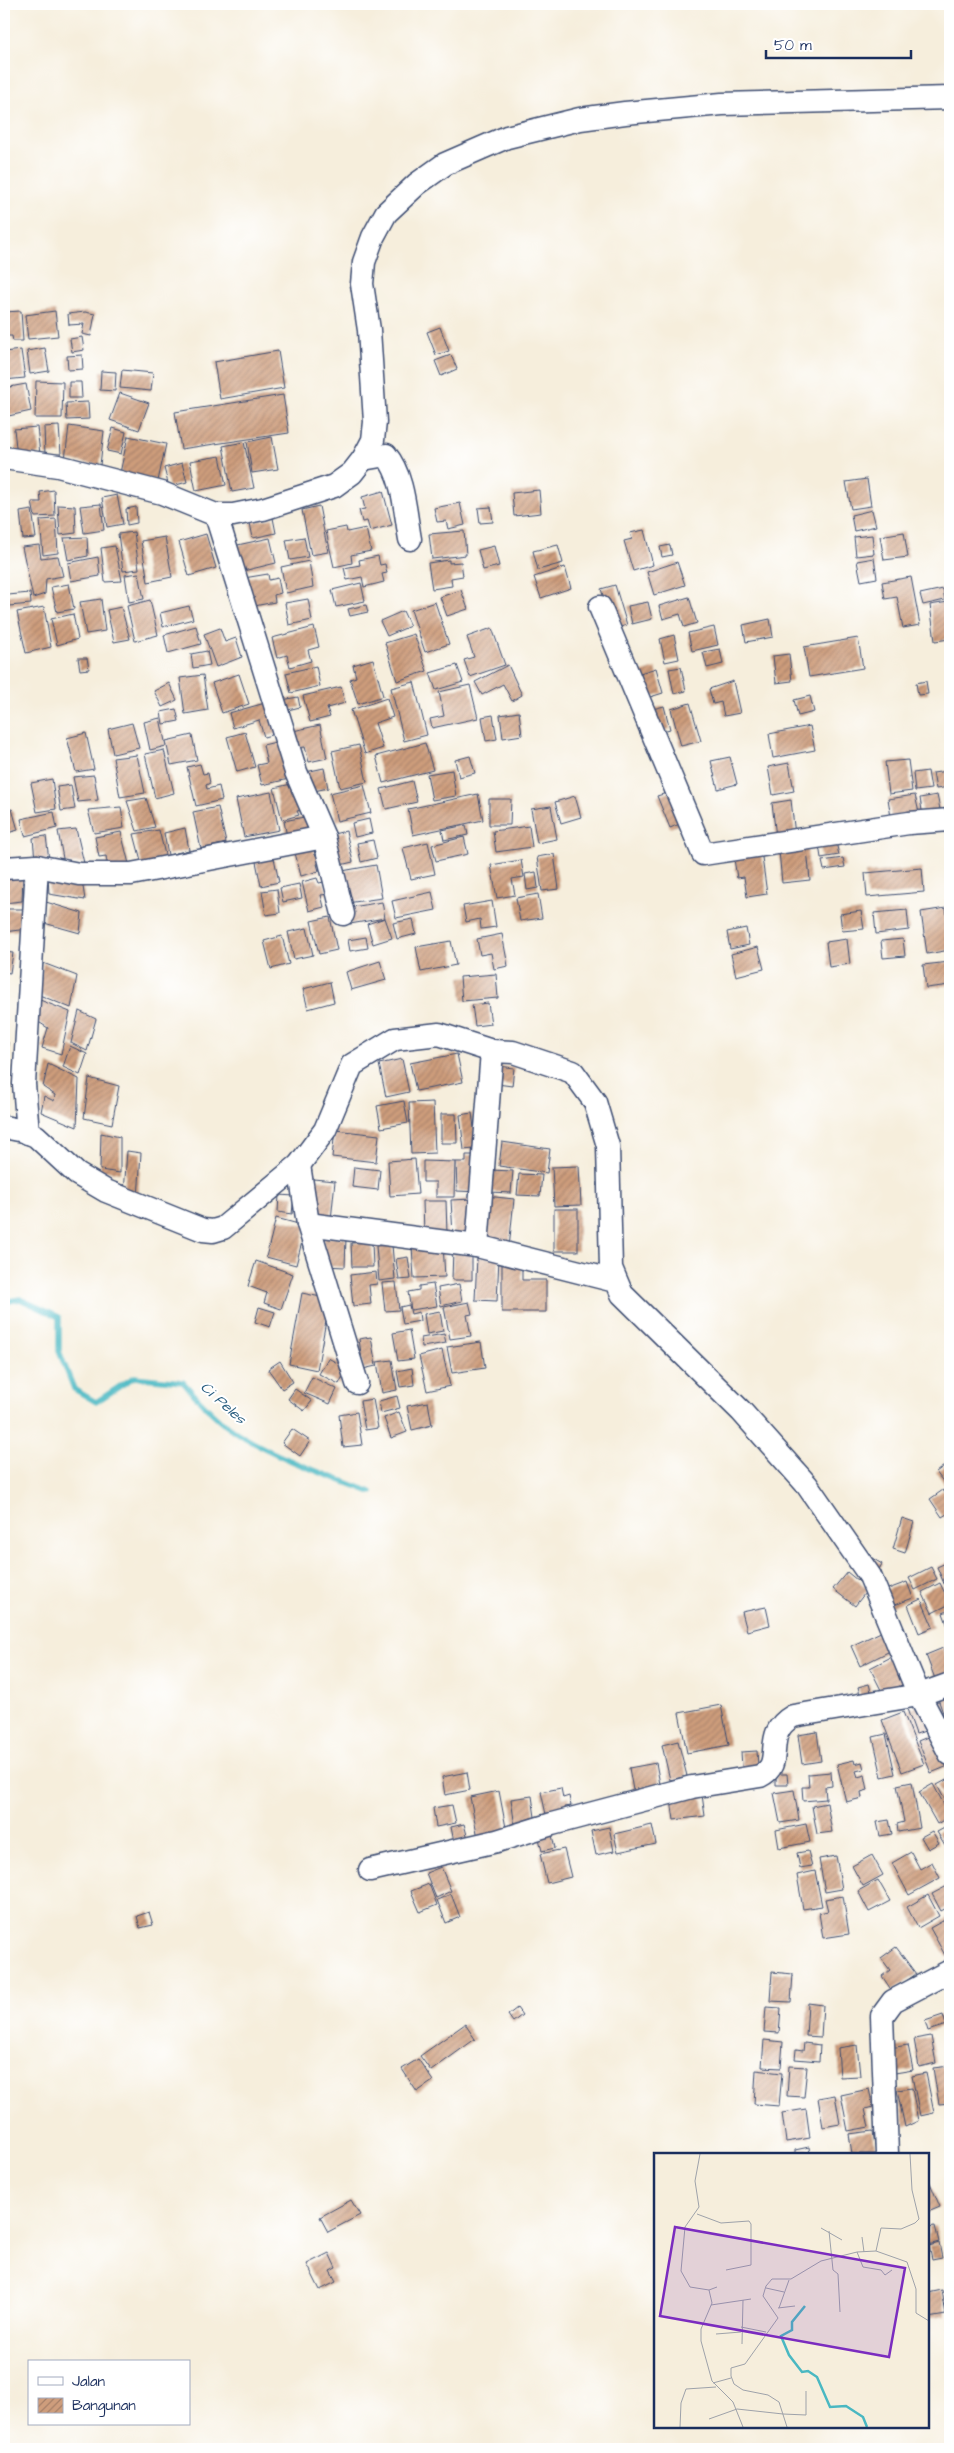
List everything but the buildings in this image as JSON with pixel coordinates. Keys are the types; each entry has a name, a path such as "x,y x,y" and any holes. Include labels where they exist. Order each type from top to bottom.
{"street":[{"path":"4,458 58,466 162,493 216,515 234,515 263,509 334,486 352,473 363,460 373,440 375,422 368,330 362,284 364,262 372,237 386,213 417,184 445,164 507,137 580,119 625,113 722,104 950,98"},
{"path":"363,460 386,456 394,464 410,539"},
{"path":"216,515 296,772 324,837 343,914"},
{"path":"600,607 703,854 909,823 950,820"},
{"path":"4,868 37,866 79,874 131,874 324,837"},
{"path":"28,1133 24,1084 37,866"},
{"path":"4,1127 28,1133 50,1148 77,1174 106,1191 203,1230 214,1231 223,1228 299,1165 325,1130 352,1065 394,1039 439,1034 492,1051 513,1052 573,1072 595,1102 608,1146 611,1268 622,1294 741,1411 807,1485 870,1576 920,1695 950,1754"},
{"path":"477,1246 492,1051"},
{"path":"299,1165 308,1224 357,1383"},
{"path":"308,1224 477,1246 615,1281"},
{"path":"370,1870 498,1841 552,1824 692,1787 760,1776 768,1772 773,1766 775,1735 778,1728 794,1716 920,1695 950,1684"},
{"path":"886,2153 882,2016 893,2001 950,1971"}],"waterway":[{"name":"Ci Peles","path":"4,1302 20,1299 59,1317 59,1351 74,1389 96,1402 134,1377 183,1382 218,1418 234,1431 257,1445 289,1460 371,1492"}]}
